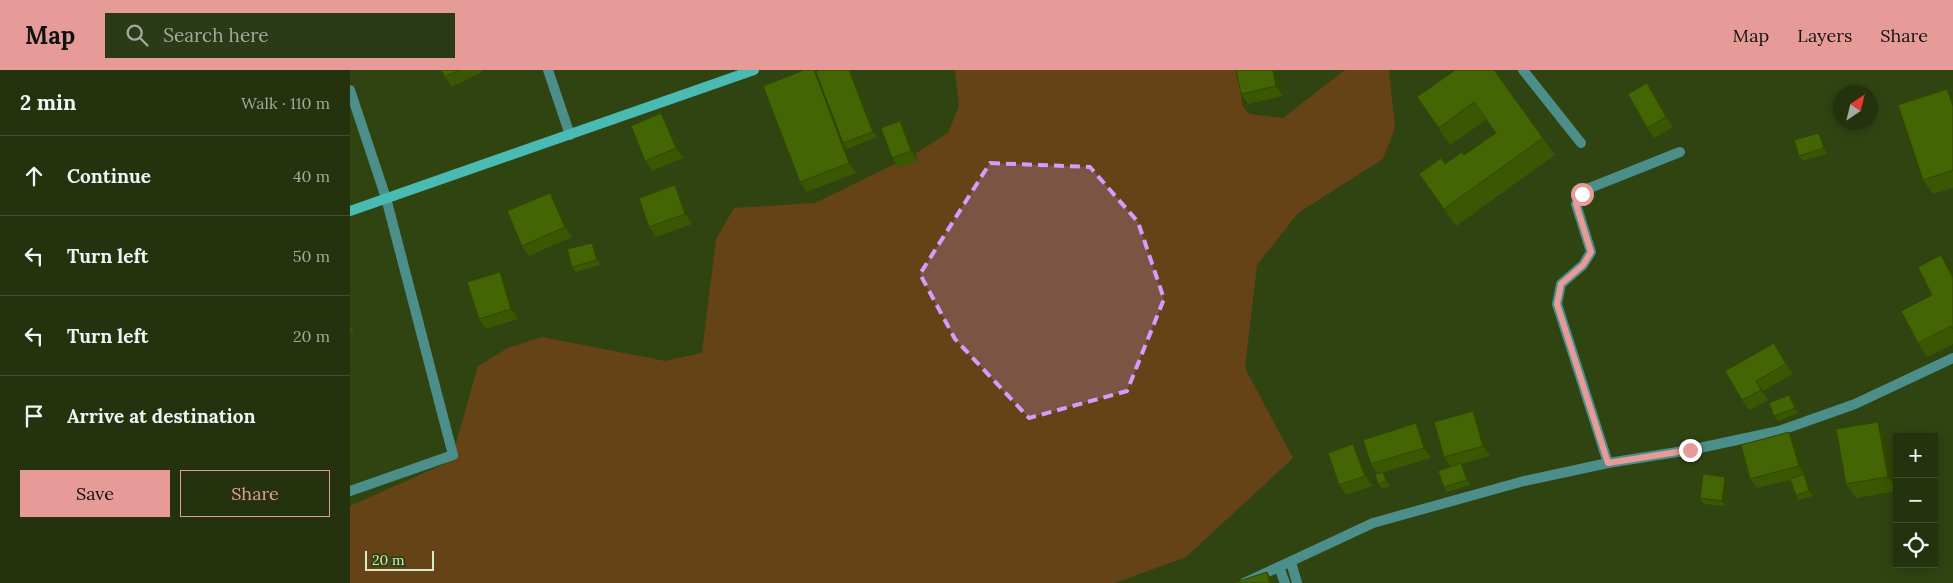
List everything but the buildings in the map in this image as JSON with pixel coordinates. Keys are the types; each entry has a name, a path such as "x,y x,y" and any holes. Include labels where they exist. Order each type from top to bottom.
{"street":[{"path":"548,70 570,135"},
{"path":"350,211 754,70"},
{"path":"1523,70 1581,143"},
{"path":"350,90 386,198 452,455 350,491"},
{"path":"1608,463 1557,304 1561,284 1583,265 1591,252 1576,204 1587,189 1680,152"},
{"path":"1244,583 1373,523 1524,481 1608,463 1690,450 1779,431 1855,404 1953,358"},
{"path":"1291,562 1297,583"},
{"path":"1279,567 1285,583"}],"highlighted area":[{"path":"990,163 1090,167 1138,222 1164,299 1127,391 1029,418 955,339 920,274"}],"shaded area":[{"path":"955,70 1246,70 1239,79 1242,105 1249,114 1283,118 1345,70 1389,70 1395,128 1383,159 1298,213 1257,265 1245,368 1293,458 1186,557 1115,583 350,583 350,506 451,461 478,366 508,348 542,337 665,361 702,353 716,239 734,208 815,203 913,155 948,133 959,106"}],"route":[{"path":"1582,194 1576,204 1591,252 1583,265 1561,284 1557,304 1608,463 1690,450"}]}
